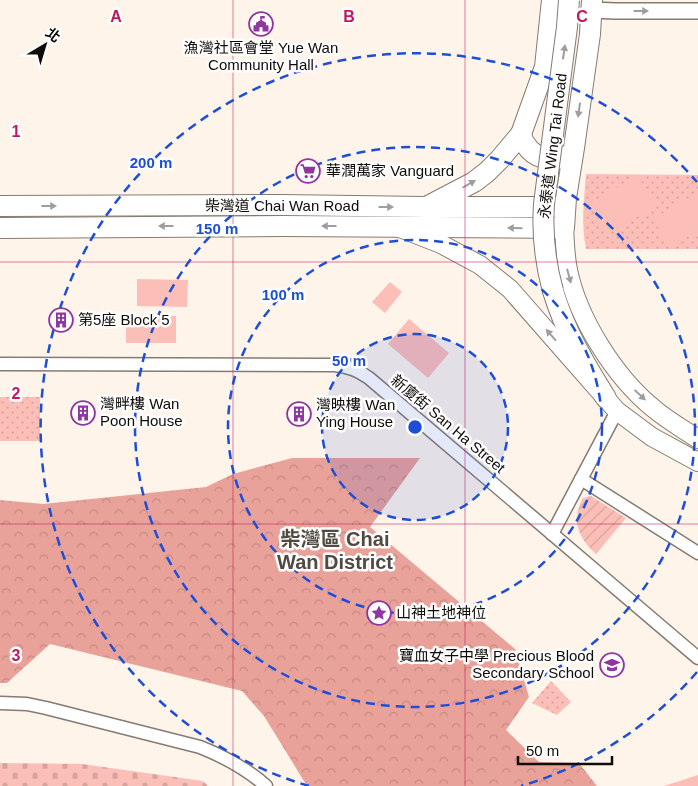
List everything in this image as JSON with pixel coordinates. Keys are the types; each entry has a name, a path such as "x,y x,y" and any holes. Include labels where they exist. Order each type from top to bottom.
{"main road":[{"path":"426,207 474,182 500,159 521,134 545,67 552,0"},
{"name":"永泰道 Wing Tai Road","path":"569,0 544,204 544,248 553,291 564,324 585,365 611,404"},
{"name":"永泰道 Wing Tai Road","path":"592,5 565,207 564,228 567,268 575,296 587,323 608,358 633,390 652,408 698,438"},
{"path":"521,134 526,145 535,154 546,159 559,159 567,156 574,148"},
{"name":"柴灣道 Chai Wan Road","path":"0,206 565,207"},
{"name":"柴灣道 Chai Wan Road","path":"0,228 395,226 564,228"},
{"name":"柴灣道 Chai Wan Road","path":"395,226 442,244 480,265 510,289 611,404 652,437 696,456"}],"street":[{"path":"592,5 615,11 698,11"},
{"name":"新廈街 San Ha Street","path":"0,364 334,365 353,368 362,372 698,658"},
{"path":"552,534 581,479 611,404"},
{"path":"581,479 698,553"},
{"path":"0,703 27,704 46,708 200,747 241,766 266,786"}],"green space":[{"path":"586,174 698,175 698,249 586,249 583,221"},
{"path":"638,175 656,206 607,234 589,204"},
{"path":"698,192 698,231 670,247 653,219"},
{"path":"137,279 188,280 187,307 137,306"},
{"path":"390,282 402,292 385,313 372,302"},
{"path":"126,315 176,316 176,343 126,343"},
{"path":"409,319 449,353 428,378 388,344"},
{"path":"0,397 40,397 40,441 0,441"},
{"path":"292,458 420,458 370,527 515,649 529,697 506,730 539,762 579,763 597,786 307,786 264,716 242,691 50,644 7,683 0,683 0,500 43,504 206,487 233,474"},
{"path":"591,496 626,518 596,554 585,542 578,528 577,521 579,506 583,498"},
{"path":"551,681 571,702 557,715 532,703"},
{"path":"0,763 82,764 203,781 208,786 0,786"},
{"path":"698,775 698,786 664,786"}],"place":[{"name":"漁灣社區會堂 Yue Wan Community Hall","path":"261,24"},
{"name":"華潤萬家 Vanguard","path":"308,171"},
{"name":"第5座 Block 5","path":"61,320"},
{"name":"灣畔樓 Wan Poon House","path":"83,413"},
{"name":"灣映樓 Wan Ying House","path":"299,414"},
{"name":"山神土地神位","path":"379,613"},
{"name":"寶血女子中學 Precious Blood Secondary School","path":"612,665"}],"district":[{"name":"柴灣區 Chai Wan District","path":"335,550"}]}
